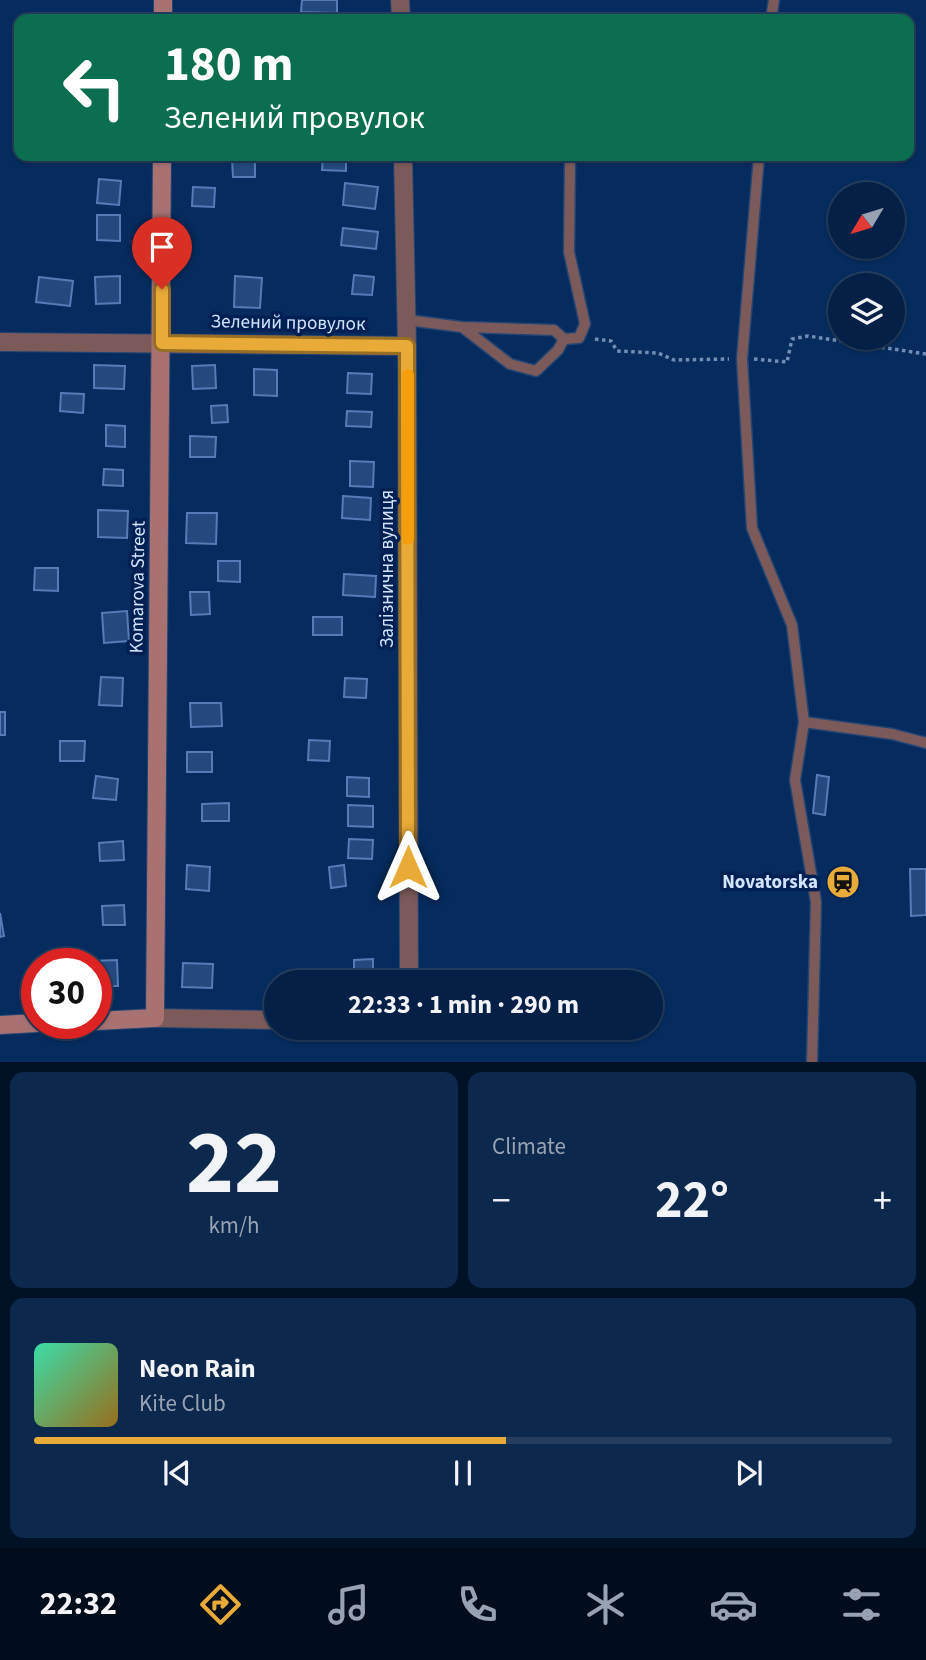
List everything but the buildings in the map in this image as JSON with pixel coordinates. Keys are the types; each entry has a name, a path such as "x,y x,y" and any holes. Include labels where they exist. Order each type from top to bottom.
{"main road":[{"name":"Komarova Street","path":"155,1018 162,161"},
{"path":"112,1020 155,1018"},
{"path":"0,1025 21,1024"}],"street":[{"name":"Залізнична вулиця","path":"403,161 407,320 409,970"},
{"name":"Зелений провулок","path":"0,342 407,346"},
{"path":"155,1018 264,1020"}],"lane":[{"path":"407,320 462,327 554,330 564,338 579,338 585,324 569,252 570,161"},
{"path":"759,161 742,359 752,528 792,625 804,722 795,780 816,902 813,1062"},
{"path":"462,327 510,364 536,371 558,350 564,338"},
{"path":"804,722 892,734 926,743"}],"slow traffic":[{"path":"408,375 408,539"}],"place":[{"name":"Novatorska","path":"843,882"}],"route":[{"path":"162,289 162,343 407,346 408,867"}]}
